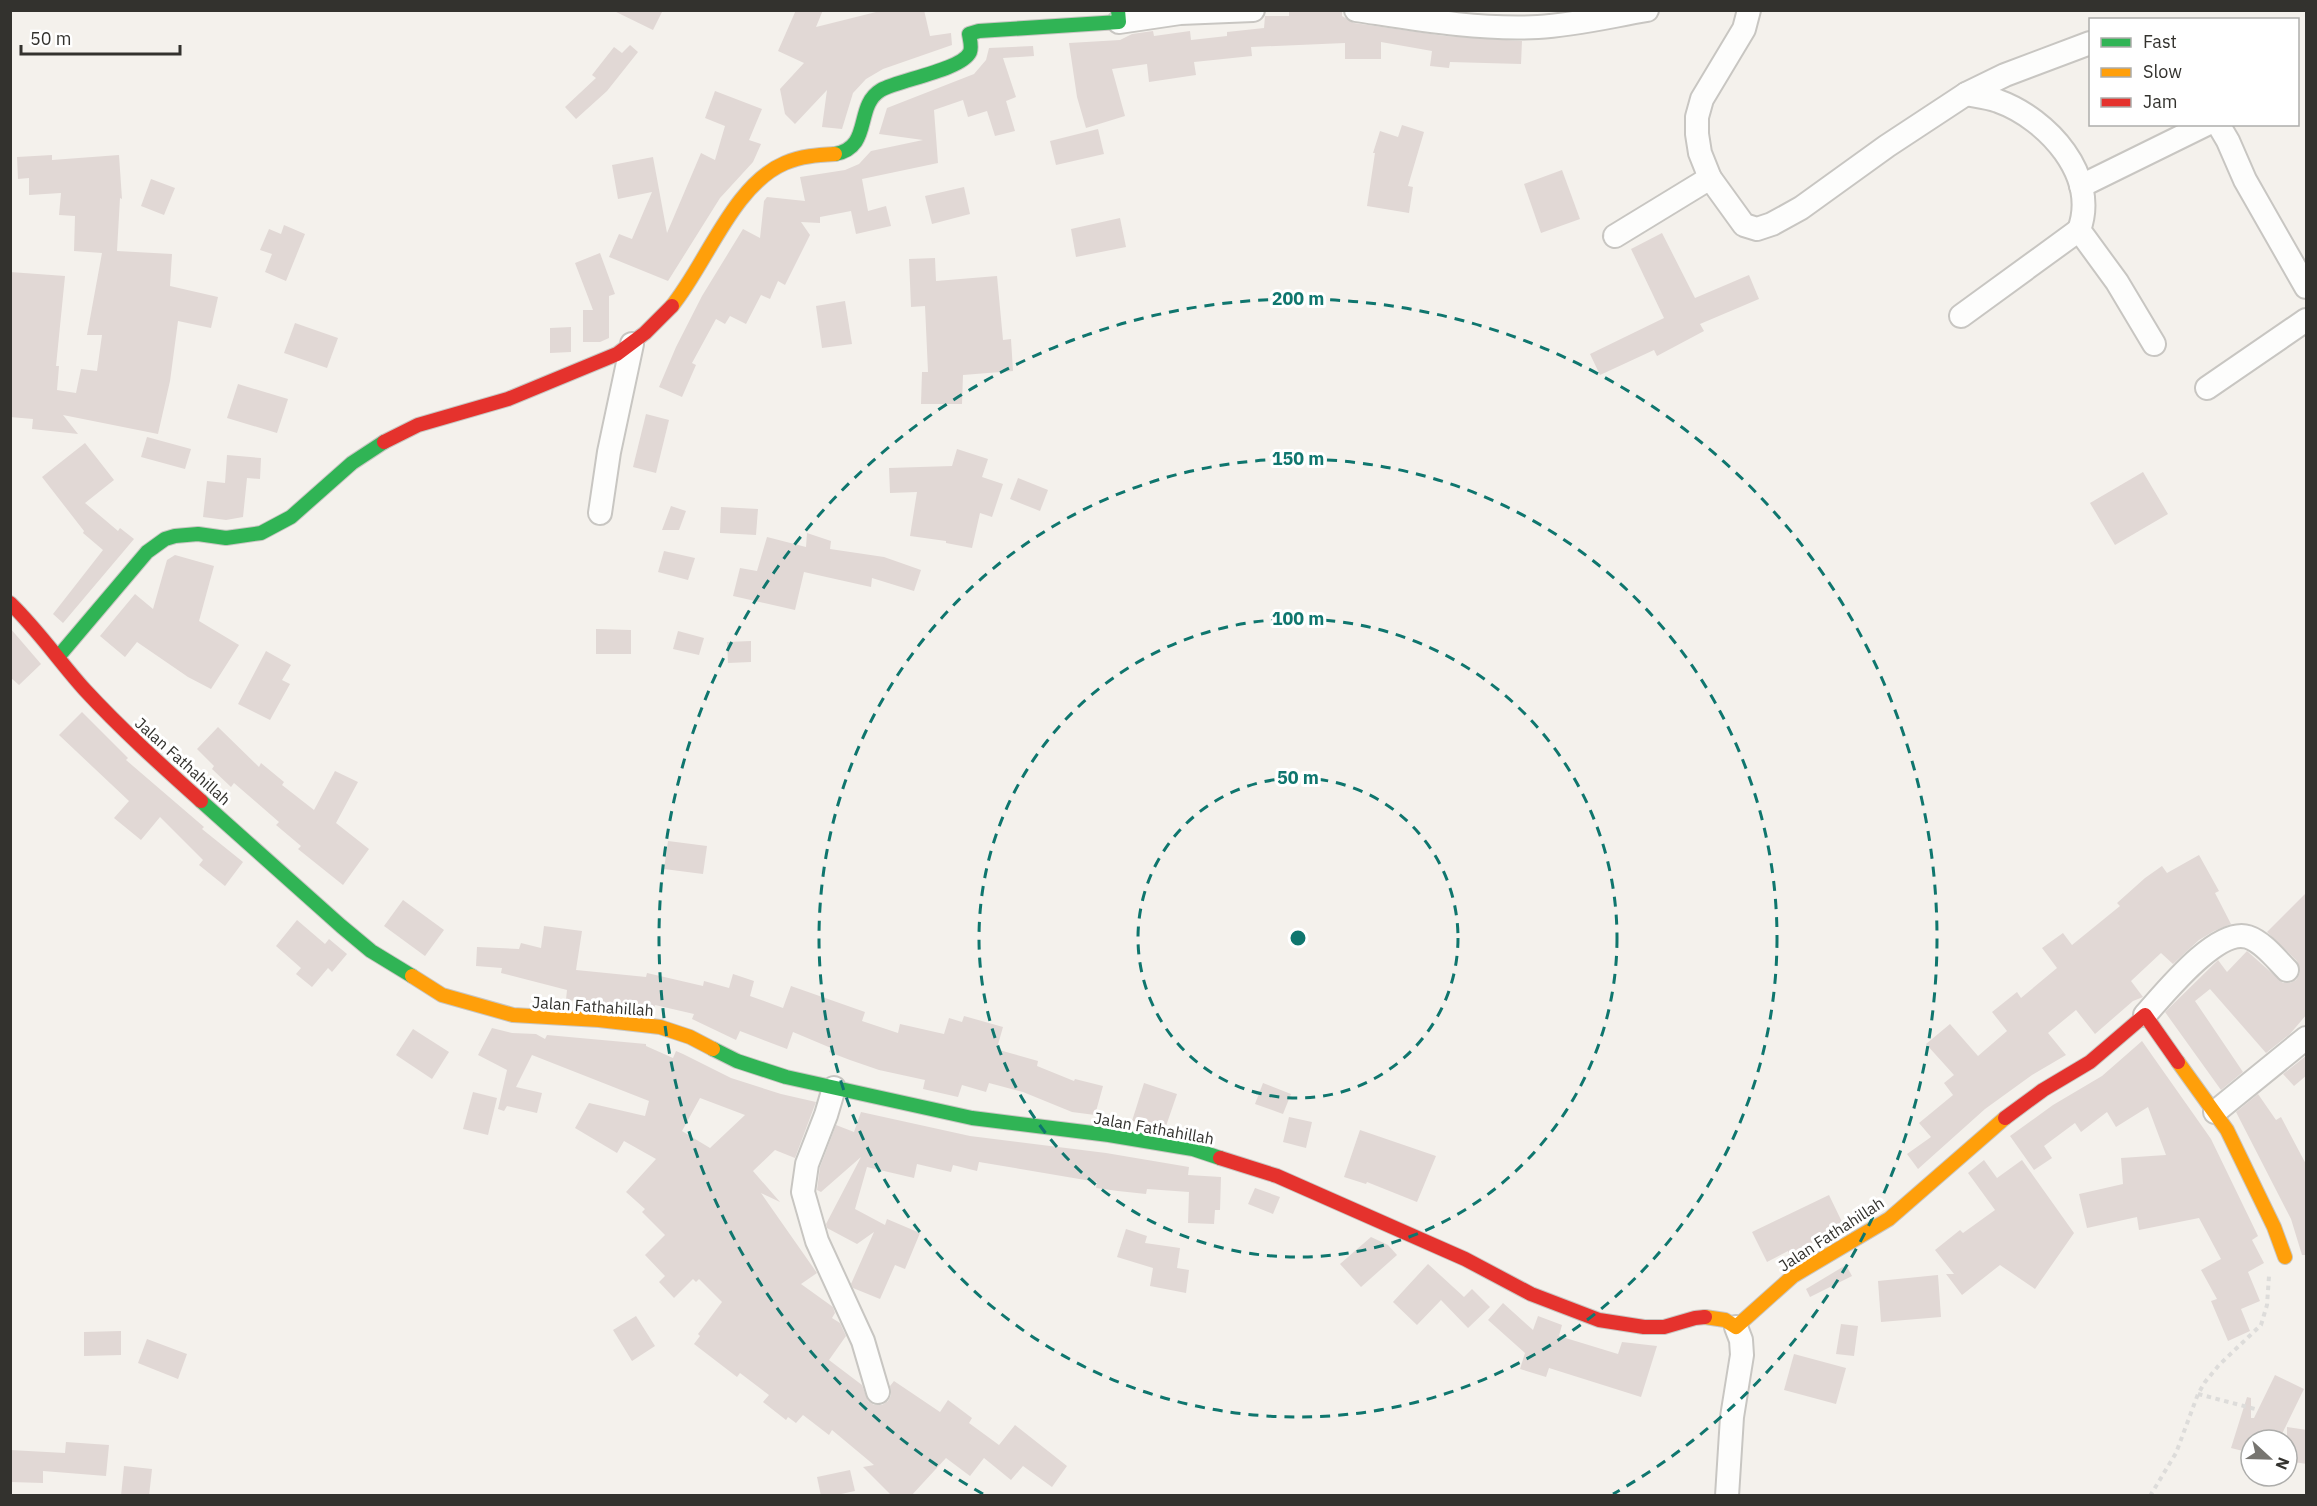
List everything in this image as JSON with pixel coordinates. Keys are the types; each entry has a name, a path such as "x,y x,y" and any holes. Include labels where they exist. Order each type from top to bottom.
{"street":[{"path":"58,657 147,552 165,539 198,534 226,538 261,533 291,517 352,463 383,443 418,425 508,399 617,354 632,344 660,318 686,288 718,232 755,183 768,172 792,159 841,154 848,150 860,136 869,101 874,94 966,58 971,50 969,36 973,32 1118,16 1253,10"},
{"path":"1356,10 1452,24 1540,27 1647,10"},
{"path":"1749,10 1744,28 1702,99 1697,117 1700,153 1710,178 1744,225 1757,229 1801,208 1887,146 1966,94 2005,75 2089,44"},
{"path":"1961,316 2079,230 2085,215 2085,200 2070,159 2038,125 1998,100 1966,94"},
{"path":"2081,186 2203,126"},
{"path":"2219,126 2245,180 2307,287"},
{"path":"1615,236 1710,178"},
{"path":"2079,230 2117,282 2154,344"},
{"path":"2207,388 2307,320"},
{"path":"600,513 609,452 632,344"},
{"name":"Jalan Fathahillah","path":"10,603 32,624 84,689 148,753 314,904 371,951 442,995 513,1015 599,1020 660,1028 690,1037 737,1061 762,1070 972,1118 1109,1135 1193,1149 1277,1176 1466,1259 1531,1294 1599,1320 1644,1327 1664,1327 1695,1318 1710,1317 1725,1320 1736,1327 1793,1276 1889,1219 1996,1124 2043,1090 2090,1062 2145,1015"},
{"path":"2285,1257 2274,1227 2241,1156 2215,1112 2145,1015 2205,953 2230,937 2252,938 2287,970"},
{"path":"2215,1112 2307,1038"},
{"path":"834,1088 807,1164 803,1192 817,1241 863,1341 878,1392"},
{"path":"1727,1496 1732,1417 1742,1355 1742,1340 1736,1327"}],"path":[{"path":"2150,1496 2176,1454 2198,1395 2219,1365 2261,1325 2267,1305 2268,1278 2280,1260 2285,1257"},
{"path":"2198,1395 2259,1410"}],"building":[{"path":"612,10 663,10 653,30"},
{"path":"796,10 823,10 816,27 884,10 924,10 930,36 951,33 952,45 883,69 866,79 853,93 842,129 822,127 827,90 795,124 785,114 780,89 804,63 778,51"},
{"path":"1289,10 1342,10 1342,16 1354,23 1445,36 1522,41 1521,64 1450,62 1449,68 1430,66 1432,51 1381,42 1381,59 1345,59 1345,43 1251,47 1252,56 1194,62 1196,75 1149,82 1147,64 1112,69 1125,116 1086,128 1077,97 1069,43 1120,40 1132,34 1153,31 1154,36 1190,31 1191,40 1227,36 1227,32 1264,28 1265,16 1289,16"},
{"path":"630,45 638,52 607,91 576,119 565,107 596,78 592,75 614,47 622,53"},
{"path":"1033,46 1034,56 1003,58 1016,97 1006,101 1015,131 995,136 987,111 968,117 963,100 934,110 938,163 862,179 868,211 886,206 891,226 856,234 851,211 820,217 820,223 801,222 810,235 785,285 778,281 770,299 761,295 746,324 730,316 725,324 716,319 692,363 696,365 682,397 659,387 702,296 743,229 760,238 764,201 767,197 805,201 800,177 845,170 859,164 871,151 923,140 879,134 887,108 974,74 986,60 989,48"},
{"path":"715,91 762,109 749,140 761,144 753,162 720,198 668,281 609,257 619,234 632,239 652,192 618,199 612,165 653,157 667,233 701,153 715,160 725,126 705,118"},
{"path":"1402,125 1424,132 1408,186 1413,187 1409,213 1367,206 1375,153 1373,153 1380,131 1398,137"},
{"path":"1098,129 1104,154 1056,165 1050,141"},
{"path":"52,155 52,160 119,155 122,199 120,198 117,251 172,254 170,286 218,297 211,328 178,321 170,381 158,434 63,415 78,434 32,429 33,419 10,417 10,272 65,276 56,366 59,366 57,390 76,393 81,369 97,371 102,335 87,335 102,253 74,251 75,216 59,215 61,193 29,195 29,178 18,179 17,157"},
{"path":"1562,170 1580,219 1541,233 1524,184"},
{"path":"151,179 175,188 164,215 141,206"},
{"path":"964,187 970,214 932,224 925,196"},
{"path":"1120,218 1126,247 1076,257 1071,229"},
{"path":"284,225 305,234 286,281 265,272 272,254 260,250 269,229 281,234"},
{"path":"1662,233 1695,298 1749,275 1759,299 1700,324 1704,331 1657,356 1654,350 1600,375 1590,354 1664,318 1631,249"},
{"path":"600,253 615,294 609,296 609,338 600,342 583,342 583,310 593,310 575,263"},
{"path":"935,258 936,281 997,276 1003,340 1011,339 1013,371 963,375 962,404 921,404 922,372 928,372 925,306 911,307 909,259"},
{"path":"845,301 852,344 822,348 816,306"},
{"path":"295,323 338,338 327,368 284,353"},
{"path":"571,327 571,352 550,353 550,328"},
{"path":"238,384 288,399 277,433 227,418"},
{"path":"646,414 669,420 656,473 633,467"},
{"path":"147,437 191,449 185,469 141,457"},
{"path":"85,443 114,480 85,503 118,531 120,528 134,539 63,623 53,614 103,550 83,533 84,531 42,477"},
{"path":"957,449 988,459 982,477 1003,484 992,517 980,513 972,548 946,543 946,541 910,536 917,492 890,493 889,468 952,466"},
{"path":"227,455 261,458 260,479 247,478 243,517 226,520 203,517 207,481 225,483"},
{"path":"2143,472 2168,514 2115,545 2090,503"},
{"path":"1018,478 1048,490 1040,511 1010,499"},
{"path":"671,506 686,511 679,530 662,530"},
{"path":"721,507 758,509 756,535 720,533"},
{"path":"807,533 831,541 830,549 884,557 921,570 914,591 872,578 871,587 804,572 795,610 733,596 740,568 757,571 767,537 806,547"},
{"path":"664,551 695,558 688,580 658,572"},
{"path":"175,555 214,566 199,621 239,645 211,689 188,677 137,642 125,657 100,636 135,594 153,609 167,560"},
{"path":"10,628 41,664 19,685 10,677"},
{"path":"596,629 631,630 631,654 596,654"},
{"path":"678,631 704,638 699,655 673,649"},
{"path":"751,641 751,662 728,663 727,642"},
{"path":"266,651 291,665 282,680 290,684 270,720 238,704"},
{"path":"82,712 128,758 126,760 204,827 202,829 243,862 225,886 199,865 203,860 160,817 141,840 114,818 129,801 59,735"},
{"path":"218,727 259,767 261,763 284,782 282,785 314,810 335,771 358,782 336,823 369,849 343,885 298,849 301,846 276,825 279,822 234,783 231,787 212,769 214,766 197,749"},
{"path":"668,841 707,846 703,874 664,869"},
{"path":"2199,855 2219,891 2215,893 2231,924 2199,940 2173,964 2161,953 2131,981 2143,997 2133,1001 2095,1034 2076,1010 2048,1033 2066,1055 2032,1075 1985,1109 1918,1169 1907,1154 1931,1137 1919,1123 1953,1095 1944,1083 1954,1075 1926,1044 1950,1024 1978,1056 2007,1031 1992,1012 2017,992 2021,998 2057,968 2042,948 2063,933 2072,945 2120,906 2117,903 2145,878 2162,866 2167,873"},
{"path":"2307,892 2307,1014 2290,1034 2266,1053 2210,989 2195,1001 2243,1072 2221,1090 2165,1012 2218,960 2227,972 2247,951 2283,983 2296,980 2300,973 2297,961 2267,932"},
{"path":"403,900 444,930 425,956 384,926"},
{"path":"297,920 325,944 329,939 347,954 332,972 328,968 312,987 296,974 301,968 276,946"},
{"path":"544,926 582,931 576,970 646,977 647,973 703,986 704,981 729,988 733,974 754,981 750,996 783,1008 791,986 865,1012 862,1021 898,1033 900,1024 944,1034 949,1018 962,1022 964,1016 1003,1027 997,1048 999,1050 1038,1061 1037,1066 1074,1081 1075,1079 1103,1086 1095,1115 1072,1112 1023,1092 989,1083 986,1092 962,1085 958,1097 923,1089 925,1080 879,1070 850,1060 829,1052 831,1048 793,1032 787,1049 740,1031 736,1040 692,1019 694,1014 655,1005 654,1008 566,1000 567,990 501,973 502,968 476,966 477,947 519,949 521,943 541,948"},
{"path":"492,1028 512,1033 536,1034 545,1039 547,1035 646,1044 673,1058 676,1051 731,1078 781,1094 816,1102 795,1158 775,1150 753,1171 780,1202 761,1193 817,1273 801,1284 833,1307 835,1313 832,1318 840,1323 846,1336 829,1360 862,1385 868,1401 874,1405 882,1405 888,1401 891,1395 890,1386 894,1381 940,1412 948,1400 972,1418 969,1423 999,1445 1015,1425 1067,1466 1052,1487 1023,1466 1011,1480 984,1458 970,1476 946,1458 911,1496 892,1496 863,1467 874,1465 832,1430 829,1435 803,1415 796,1423 788,1417 786,1420 763,1402 769,1395 740,1373 737,1377 694,1344 700,1336 698,1334 722,1302 699,1279 696,1282 693,1279 674,1298 659,1282 665,1276 645,1255 665,1235 642,1212 645,1209 626,1192 656,1159 624,1141 617,1153 575,1128 589,1103 645,1116 649,1101 532,1055 516,1087 542,1093 537,1113 507,1106 504,1111 498,1109 507,1070 478,1055","holes":["700,1098 745,1115 710,1148 682,1131"]},
{"path":"413,1029 449,1052 432,1079 396,1055"},
{"path":"2142,1041 2211,1139 2258,1236 2252,1240 2264,1263 2248,1272 2260,1301 2241,1309 2250,1331 2228,1341 2211,1301 2217,1299 2201,1270 2221,1259 2199,1218 2139,1230 2137,1217 2087,1228 2079,1194 2123,1184 2121,1158 2166,1155 2148,1107 2116,1127 2107,1112 2081,1132 2075,1123 2044,1146 2052,1158 2034,1170 2010,1136 2053,1105 2102,1076"},
{"path":"2307,1055 2307,1075 2294,1086 2283,1074"},
{"path":"1144,1083 1177,1094 1166,1126 1132,1121"},
{"path":"1263,1083 1291,1094 1283,1114 1255,1104"},
{"path":"473,1092 497,1098 488,1135 463,1129"},
{"path":"2258,1094 2276,1120 2281,1117 2307,1166 2307,1255 2302,1255 2291,1219 2236,1112"},
{"path":"861,1112 970,1136 1106,1153 1189,1167 1188,1175 1221,1177 1220,1210 1215,1210 1214,1224 1188,1223 1189,1192 1147,1189 1146,1194 1096,1188 1097,1182 979,1162 977,1171 953,1165 951,1172 917,1164 914,1178 867,1167 855,1209 885,1225 887,1219 920,1233 905,1269 895,1265 880,1299 853,1288 851,1284 874,1232 857,1244 827,1228 826,1224 861,1157 821,1192 817,1190 820,1167 836,1125 854,1132"},
{"path":"1289,1117 1312,1122 1306,1148 1283,1142"},
{"path":"1360,1130 1436,1156 1417,1202 1367,1182 1366,1184 1344,1177"},
{"path":"1984,1160 1997,1178 2022,1160 2074,1233 2035,1289 2000,1265 1962,1295 1946,1274 1954,1274 1935,1250 1960,1230 1963,1233 1995,1210 1968,1173"},
{"path":"1255,1188 1280,1197 1273,1214 1248,1204"},
{"path":"1829,1195 1843,1224 1790,1256 1788,1251 1767,1262 1752,1232"},
{"path":"1126,1229 1147,1236 1145,1243 1180,1248 1177,1268 1189,1270 1186,1293 1150,1286 1153,1268 1117,1257"},
{"path":"1371,1237 1388,1245 1397,1255 1361,1287 1340,1264"},
{"path":"1428,1264 1464,1297 1472,1289 1490,1307 1468,1328 1441,1300 1417,1325 1393,1302"},
{"path":"1846,1265 1852,1276 1810,1297 1806,1289"},
{"path":"1938,1275 1941,1317 1881,1322 1878,1281"},
{"path":"1503,1303 1533,1330 1538,1316 1562,1325 1559,1336 1618,1354 1622,1342 1657,1346 1641,1397 1549,1368 1546,1377 1520,1369 1525,1353 1488,1320"},
{"path":"636,1316 655,1346 632,1361 613,1330"},
{"path":"1841,1324 1858,1326 1854,1356 1836,1354"},
{"path":"121,1331 121,1355 84,1356 84,1332"},
{"path":"147,1339 187,1354 178,1379 138,1363"},
{"path":"1794,1354 1846,1368 1836,1404 1784,1390"},
{"path":"2275,1375 2304,1389 2285,1428 2239,1428 2239,1450 2231,1448 2247,1397 2251,1398 2251,1418 2254,1418"},
{"path":"2299,1429 2307,1430 2307,1464 2299,1463"},
{"path":"66,1442 109,1445 106,1476 43,1471 43,1483 10,1482 10,1450 65,1453"},
{"path":"124,1466 152,1469 149,1496 121,1496"},
{"path":"850,1470 855,1491 821,1496 817,1477"}],"traffic: fast":[{"path":"835,154 847,150 854,143 873,97 889,86 943,69 965,58 971,50 969,34 979,31 1119,22 1118,10"},
{"path":"58,657 147,552 165,539 198,534 226,538 261,533 291,517 352,463 384,442"},
{"path":"201,801 371,951 412,976"},
{"path":"713,1049 737,1061 786,1077 972,1118 1109,1135 1193,1149 1220,1158"}],"traffic: slow":[{"path":"672,306 722,227 750,189 767,174 785,163 803,157 835,154"},
{"path":"412,976 442,995 513,1015 599,1020 660,1027 690,1037 713,1049"},
{"path":"2178,1062 2227,1130 2274,1227 2285,1257"},
{"path":"1705,1317 1725,1320 1736,1327 1793,1276 1889,1219 2005,1118"}],"traffic: jam":[{"path":"384,442 418,425 508,399 617,354 645,333 672,306"},
{"path":"10,603 99,704 201,801"},
{"path":"2005,1118 2043,1090 2090,1062 2145,1015 2178,1062"},
{"path":"1220,1158 1277,1176 1465,1259 1531,1294 1599,1320 1644,1327 1664,1327 1705,1317"}]}
